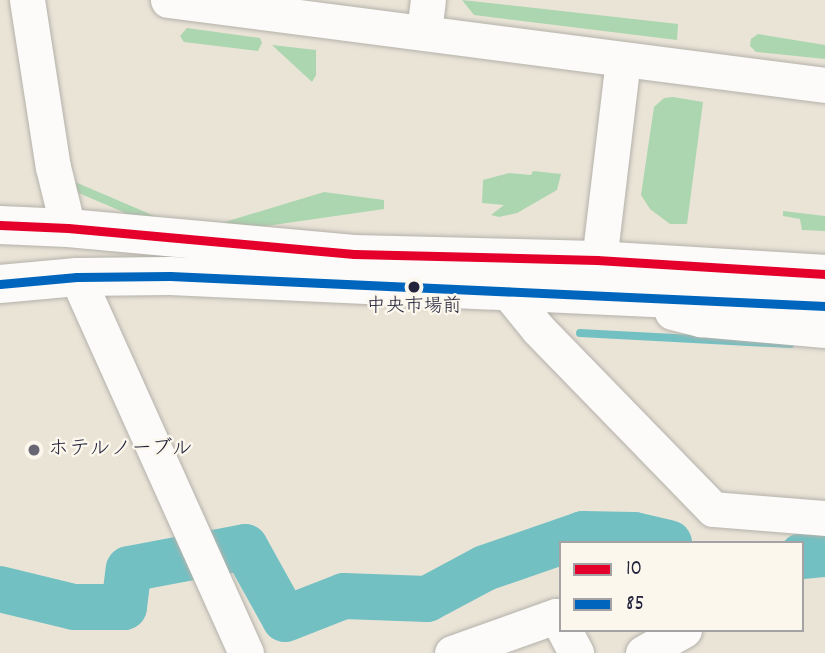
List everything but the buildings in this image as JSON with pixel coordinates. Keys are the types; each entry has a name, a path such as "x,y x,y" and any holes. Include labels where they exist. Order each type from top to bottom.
{"main road":[{"path":"0,225 68,228 355,254 596,278 825,306"},
{"path":"0,284 78,277 183,276 508,292 596,278 825,274"}],"street":[{"path":"27,0 53,167 68,228"},
{"path":"168,0 426,16 622,60 825,85"},
{"path":"622,60 596,278 701,319 825,330"},
{"path":"825,255 764,257 825,263"},
{"path":"78,277 246,653"},
{"path":"508,292 538,329 713,509 825,519"},
{"path":"452,653 556,615 559,621"},
{"path":"565,632 576,653"},
{"path":"643,653 680,632"}],"green space":[{"path":"462,0 678,24 677,40 474,15"},
{"path":"187,28 260,38 262,43 258,51 184,42 180,36"},
{"path":"758,34 825,45 825,59 756,52 750,46 751,39"},
{"path":"272,45 316,50 316,75 312,82"},
{"path":"664,98 703,102 687,224 670,224 650,209 641,195 654,107"},
{"path":"533,171 561,174 557,190 517,213 499,217 491,215 504,205 482,203 483,180 509,173 531,175"},
{"path":"61,176 192,232 324,192 384,200 384,209 184,238 60,185"},
{"path":"783,211 825,216 825,231 802,230 800,219 783,216"}],"waterway":[{"path":"580,333 791,344"},
{"path":"563,541 583,534 634,535 660,541"},
{"path":"0,589 74,607 124,607 129,569 245,547 285,619 344,596 427,599 485,568 559,542"},
{"path":"804,556 825,554"}],"transit line":[{"name":"10","path":"0,225 68,228 354,254 597,260 825,274"},
{"name":"85","path":"0,284 77,277 170,276 825,306"}],"place":[{"name":"中央市場前","path":"414,287"},
{"name":"ホテルノーブル","path":"34,450"}]}
